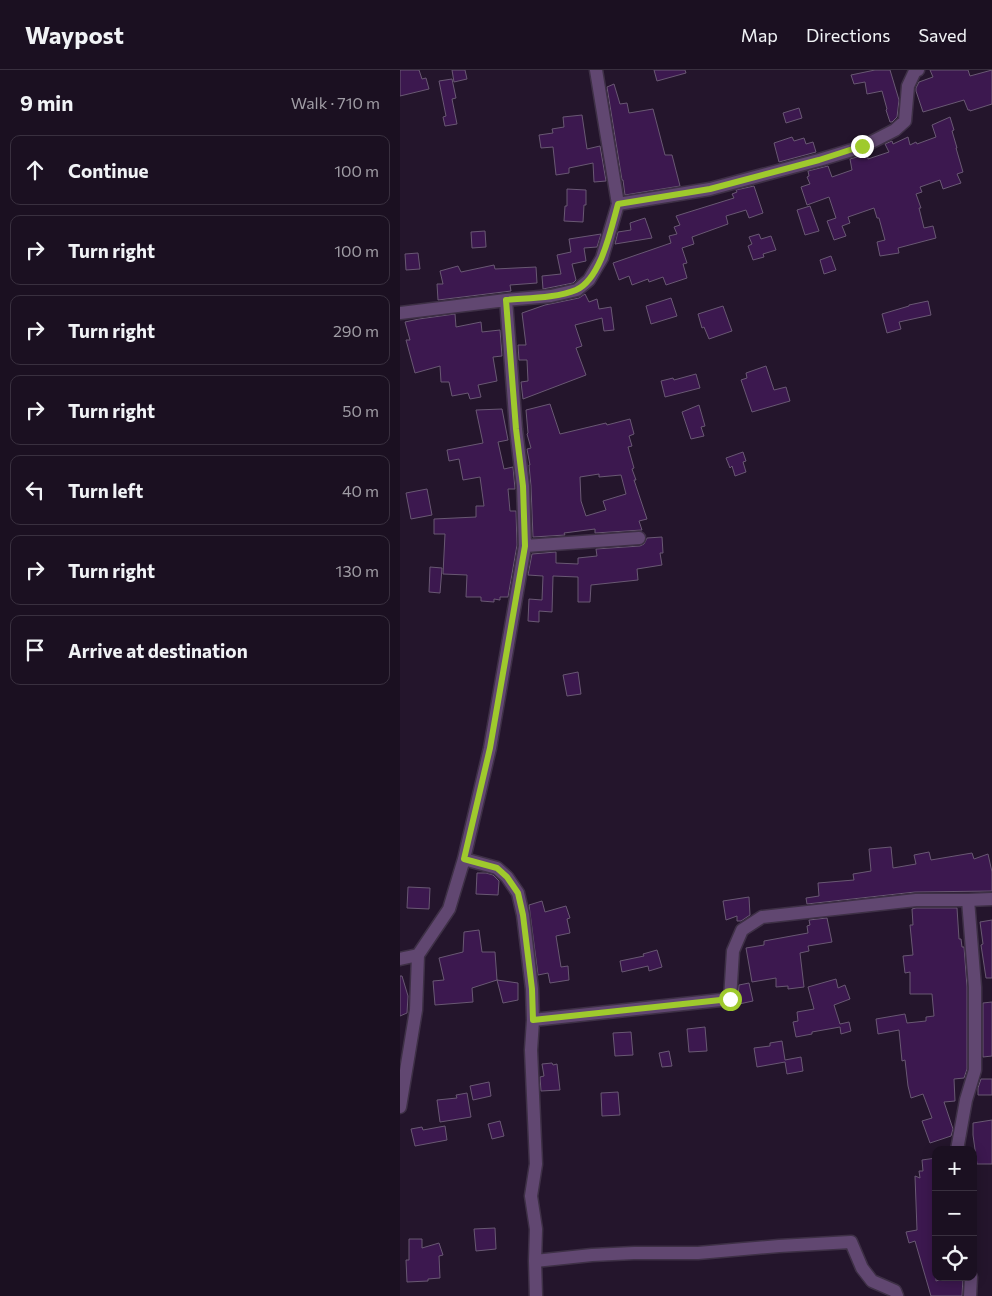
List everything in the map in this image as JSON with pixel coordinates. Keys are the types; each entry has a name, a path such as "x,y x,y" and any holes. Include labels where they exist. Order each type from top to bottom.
{"street":[{"path":"400,313 552,296 577,290 589,280 602,258 618,204 596,70"},
{"path":"618,204 710,189 819,160 862,146 895,130 905,121 908,86 916,70"},
{"path":"400,1107 416,1010 418,955 449,909 464,859 490,748 525,546 523,486 516,429 506,300"},
{"path":"525,546 639,538"},
{"path":"464,859 497,868 507,877 518,893 524,925 532,989 533,1020 530,1050 536,1164 531,1196 536,1230 536,1296"},
{"path":"533,1020 730,999 733,951 742,930 762,917 916,900 992,899"},
{"path":"958,1146 966,1100 975,1070 975,987 968,900"},
{"path":"400,959 418,955"},
{"path":"535,1261 592,1255 698,1253 851,1242 862,1268 872,1281 895,1291 897,1296"},
{"path":"970,1296 971,1281"}],"building":[{"path":"400,70 419,70 422,79 426,78 429,89 400,96"},
{"path":"452,70 465,70 467,79 454,82"},
{"path":"654,70 685,70 686,73 657,81"},
{"path":"875,70 890,70 899,100 897,117 892,122 890,122 886,110 882,91 867,94 865,82 854,84 851,75"},
{"path":"930,70 968,70 970,76 992,70 992,104 970,111 964,100 923,112 916,88 919,82 933,77"},
{"path":"452,79 456,98 452,99 457,124 445,126 443,117 446,116 439,81"},
{"path":"614,84 620,104 627,103 629,113 653,109 665,155 672,155 680,186 625,195 607,87"},
{"path":"799,108 802,118 786,123 783,113"},
{"path":"582,115 587,149 600,146 606,181 594,182 593,163 569,168 569,173 556,175 553,147 541,148 539,135 553,133 552,129 564,127 563,117"},
{"path":"950,117 963,172 957,174 961,183 943,189 940,180 920,187 922,192 916,194 921,208 919,208 924,228 933,226 936,238 898,248 899,253 880,256 877,242 885,240 874,208 848,217 850,223 842,226 846,236 834,240 827,221 836,218 829,197 807,205 801,187 810,184 807,177 809,176 808,171 828,166 832,177 852,170 850,159 867,154 868,159 889,152 885,144 892,141 893,144 908,137 910,145 936,137 932,125"},
{"path":"792,137 794,141 804,138 806,144 813,142 816,152 779,162 774,143"},
{"path":"754,186 763,213 749,218 746,210 726,216 728,224 692,237 694,244 682,248 687,263 683,264 687,278 666,285 663,277 649,282 648,279 632,285 629,276 619,280 613,263 671,243 669,236 677,234 674,227 680,225 676,216 734,198 732,194 737,192 736,190"},
{"path":"567,189 586,190 583,222 564,221 565,206 567,206"},
{"path":"810,206 819,231 805,235 797,210"},
{"path":"645,218 652,238 615,244 618,232 631,230 630,223"},
{"path":"485,231 486,247 472,248 471,232"},
{"path":"601,234 597,247 584,248 586,261 572,264 576,280 573,283 543,289 542,276 561,274 557,255 571,252 569,239"},
{"path":"759,234 761,239 771,236 776,250 763,254 764,257 753,260 748,246 752,244 749,237"},
{"path":"418,253 420,269 406,270 405,254"},
{"path":"831,256 836,270 824,274 820,260"},
{"path":"494,265 495,269 536,267 537,283 510,285 511,291 438,300 437,284 443,284 440,271 458,266 461,272"},
{"path":"585,294 589,302 597,299 599,309 611,307 614,330 604,331 602,318 575,325 582,346 576,348 586,375 523,399 521,382 528,381 527,360 519,360 518,345 526,345 522,313 545,305 579,298"},
{"path":"671,298 677,316 651,324 646,306"},
{"path":"928,301 931,315 899,322 901,329 887,333 882,314"},
{"path":"723,306 732,331 709,339 704,327 702,328 698,314"},
{"path":"455,314 456,327 481,322 482,332 500,330 502,356 493,357 497,381 478,385 481,397 470,399 468,393 452,396 449,382 441,382 440,366 415,373 406,340 410,340 405,322"},
{"path":"766,366 774,390 786,387 790,401 752,412 741,380 747,378 746,373"},
{"path":"696,374 700,388 665,397 661,381 673,378 674,380"},
{"path":"550,404 560,434 630,419 634,434 629,436 632,446 628,447 634,468 632,469 636,480 634,480 647,519 639,521 642,530 595,533 595,529 564,533 565,535 533,537 530,465 527,449 531,448 527,434 526,410","holes":["599,474 599,477 621,475 626,494 603,501 606,510 586,516 581,501 580,477"]},
{"path":"699,405 705,426 701,427 704,436 691,439 682,412"},
{"path":"502,409 508,440 498,442 504,469 513,467 515,489 508,489 510,511 516,511 517,545 508,597 500,597 500,600 494,599 494,602 481,601 481,597 466,597 467,575 443,574 445,534 434,534 434,519 476,517 476,506 484,506 480,477 463,480 459,459 449,461 447,450 483,443 476,410"},
{"path":"743,452 746,461 743,462 746,472 735,476 732,466 730,468 726,458"},
{"path":"427,489 432,515 411,519 406,493"},
{"path":"662,537 663,553 660,553 662,565 637,569 638,580 591,585 590,602 578,602 578,577 553,576 552,612 539,611 539,622 528,621 529,599 542,600 543,576 528,575 532,554 556,552 556,563 578,564 578,558 597,556 596,549 640,546 644,544 647,538"},
{"path":"430,567 442,568 440,593 429,592"},
{"path":"578,672 581,694 567,696 563,675"},
{"path":"891,847 893,868 916,864 914,855 929,852 931,860 972,853 974,859 988,854 992,872 992,891 915,892 807,904 806,898 819,896 818,883 854,880 853,874 871,871 869,849"},
{"path":"477,873 493,875 499,881 498,895 476,894"},
{"path":"408,887 430,888 429,909 407,908"},
{"path":"749,897 750,915 741,921 737,921 737,916 726,920 723,901"},
{"path":"542,901 545,912 566,906 570,918 567,919 570,933 556,936 561,967 568,966 569,980 550,983 548,973 538,975 529,905"},
{"path":"957,908 959,939 961,939 962,947 964,947 967,987 967,1069 964,1078 954,1079 955,1101 944,1102 953,1129 951,1136 930,1143 922,1121 932,1118 923,1094 911,1098 905,1060 902,1061 899,1030 878,1034 876,1019 905,1014 907,1023 926,1021 926,1017 934,1016 932,994 910,994 910,972 905,973 903,956 913,955 910,925 913,925 912,909"},
{"path":"827,918 832,942 808,946 809,951 800,953 804,987 788,989 788,986 776,987 776,978 752,982 746,948 764,945 764,941 808,933 807,926 810,925 809,920"},
{"path":"992,920 992,978 986,978 980,922"},
{"path":"479,930 482,952 495,952 497,980 472,988 473,1002 435,1005 433,981 444,980 439,958 463,952 464,932"},
{"path":"657,950 662,967 649,971 648,966 622,972 620,961 644,956 643,954"},
{"path":"400,976 402,976 408,996 407,1013 400,1016"},
{"path":"836,979 838,988 845,985 850,999 834,1005 840,1024 849,1022 851,1031 841,1034 840,1027 796,1037 793,1022 798,1021 797,1012 814,1009 808,987"},
{"path":"497,980 518,983 518,1000 503,1003"},
{"path":"749,983 753,1001 739,1004 739,985"},
{"path":"992,1002 992,1056 983,1057 983,1003"},
{"path":"705,1027 707,1051 689,1052 687,1029"},
{"path":"631,1032 633,1055 615,1056 613,1033"},
{"path":"782,1041 785,1060 801,1057 803,1071 787,1074 785,1062 757,1067 754,1048 770,1046 770,1043"},
{"path":"669,1051 672,1066 662,1067 659,1053"},
{"path":"552,1063 553,1065 557,1064 560,1090 541,1091 540,1077 544,1076 542,1064"},
{"path":"981,1079 992,1079 992,1095 978,1095"},
{"path":"489,1082 491,1096 473,1100 470,1086"},
{"path":"618,1092 620,1115 602,1116 601,1093"},
{"path":"467,1093 471,1117 440,1122 437,1100 457,1098 456,1095"},
{"path":"992,1120 992,1164 977,1164 977,1146 975,1146 973,1123"},
{"path":"500,1121 504,1136 492,1139 488,1124"},
{"path":"445,1126 447,1140 415,1146 411,1129 422,1127 423,1130"},
{"path":"932,1159 932,1281 963,1281 962,1296 931,1296 915,1241 909,1243 906,1232 917,1230 915,1176 920,1178 919,1171 923,1171 922,1160"},
{"path":"495,1228 496,1249 476,1251 474,1229"},
{"path":"409,1239 422,1239 422,1248 439,1243 443,1255 439,1256 440,1278 428,1279 428,1281 407,1282 406,1260 409,1260"}],"route":[{"path":"730,999 533,1020 532,989 523,915 518,893 507,877 497,868 464,859 490,748 525,546 523,486 516,429 506,300 552,296 577,290 589,280 602,258 618,204 710,189 819,160 862,146"}]}
